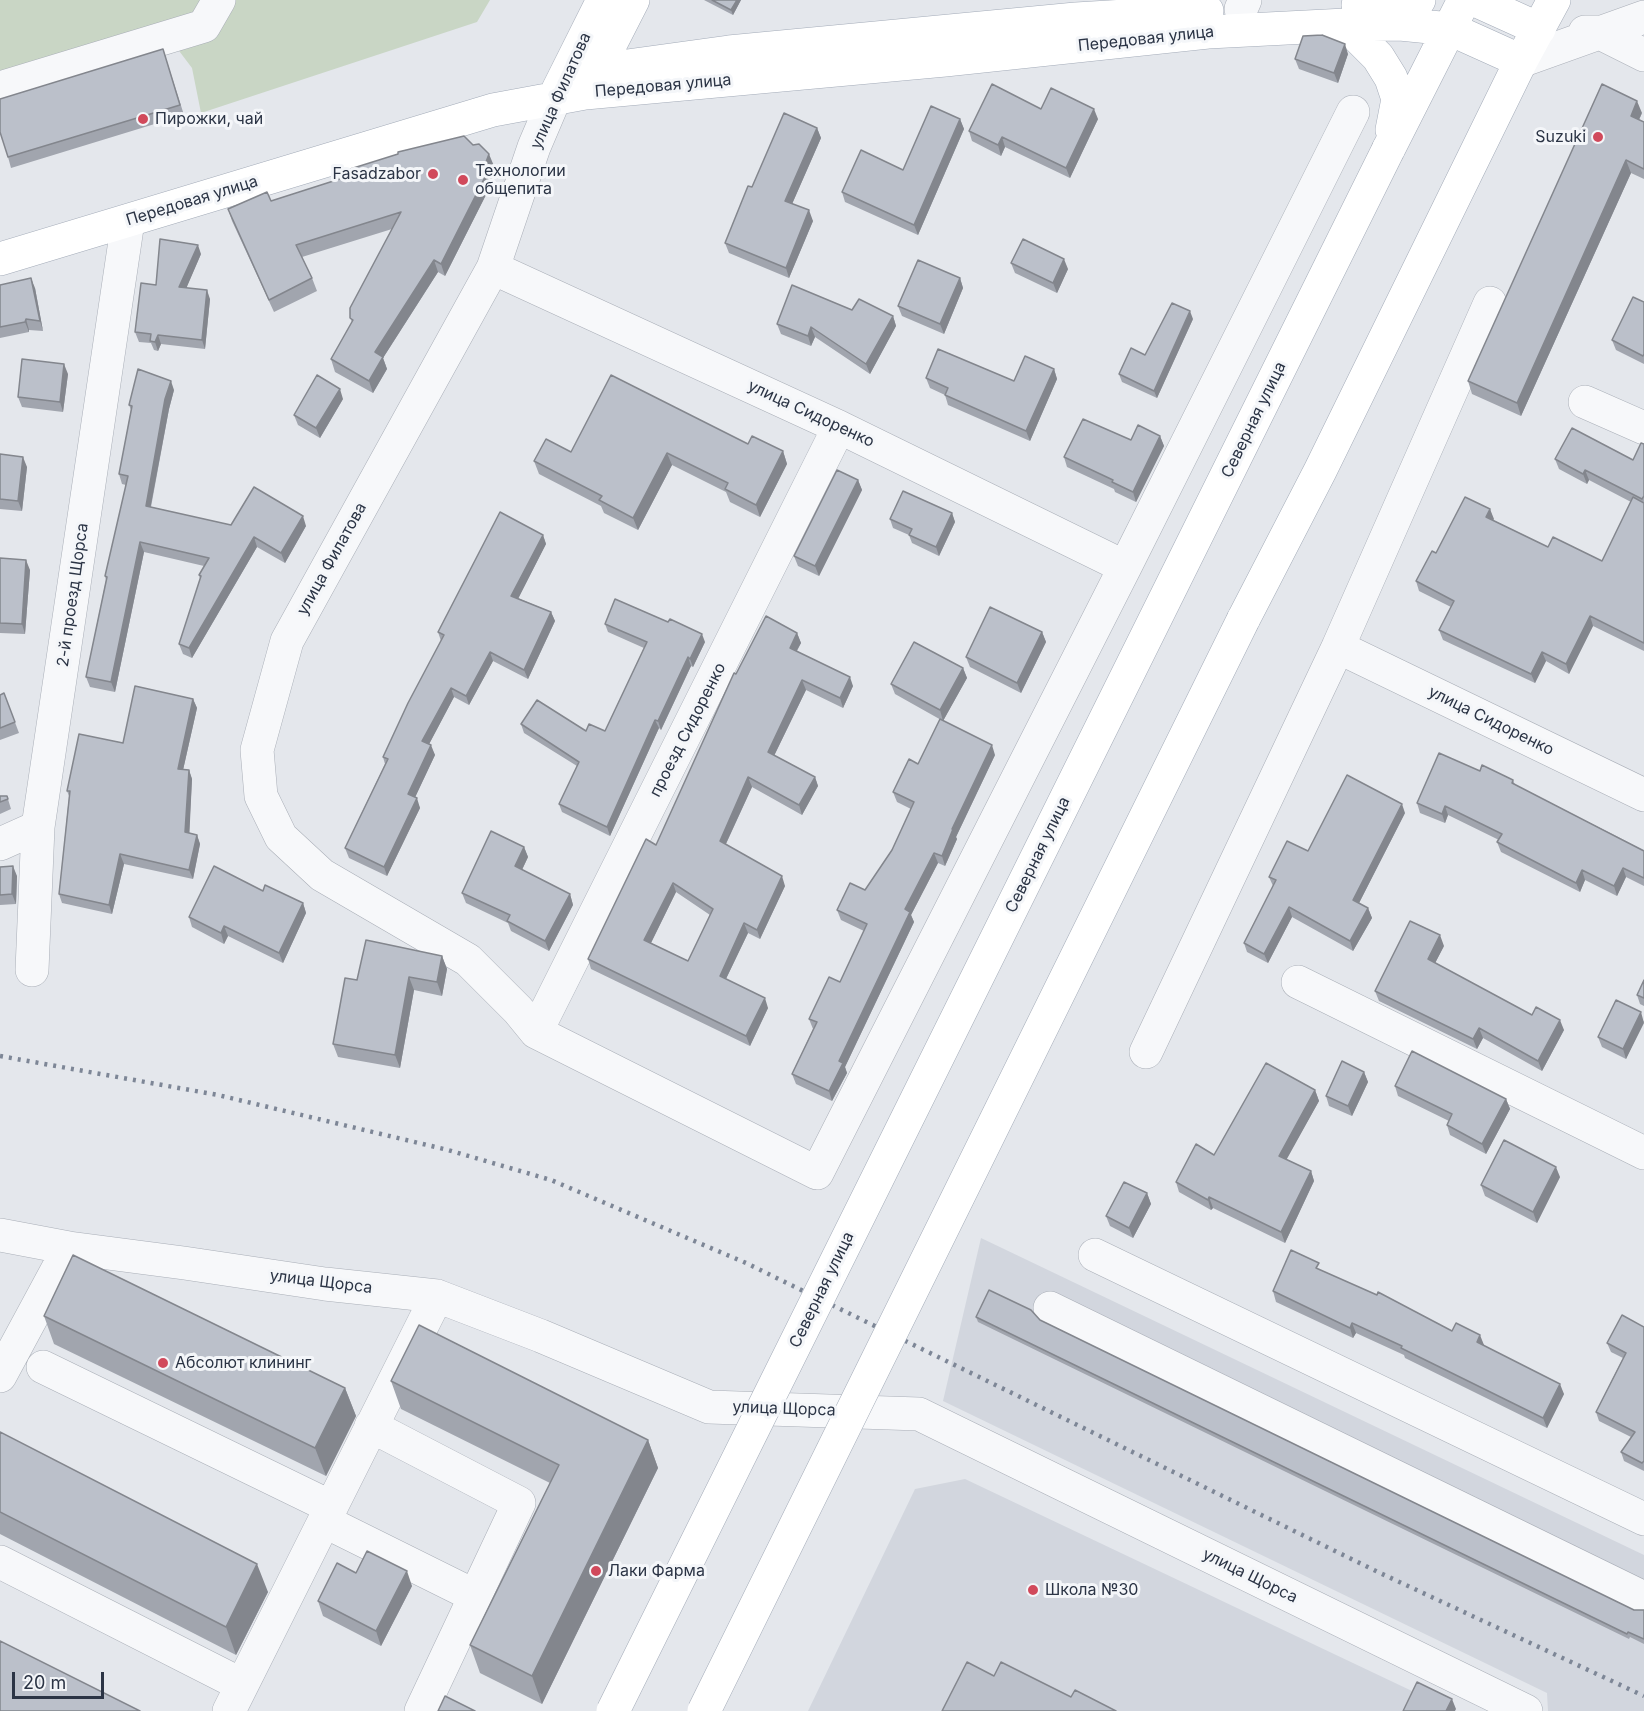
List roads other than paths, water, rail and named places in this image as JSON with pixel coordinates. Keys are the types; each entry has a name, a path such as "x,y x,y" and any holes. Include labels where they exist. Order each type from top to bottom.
{"main road":[{"name":"Передовая улица","path":"0,259 660,60 1243,4 1337,6 1419,0"},
{"name":"Северная улица","path":"613,1711 1464,0"},
{"path":"1475,0 1539,29"},
{"path":"704,1711 1243,620 1320,471 1460,183 1554,0"},
{"name":"Передовая улица","path":"623,1 638,41 660,60"},
{"path":"575,84 623,1"},
{"name":"Передовая улица","path":"0,239 492,90 945,60 1208,32 1346,25 1400,24 1450,29 1521,61"},
{"path":"1346,25 1378,57 1391,78 1398,99 1388,150"}],"street":[{"path":"0,88 204,26 219,0"},
{"path":"1521,61 1644,17"},
{"path":"1539,29 1598,32 1644,55"},
{"name":"улица Филатова","path":"536,1032 518,1010 468,960 322,875 281,837 261,796 257,750 287,641 493,268 534,147 575,84"},
{"path":"536,1032 817,1173 1353,112"},
{"name":"2-й проезд Щорса","path":"32,970 38,827 128,220"},
{"name":"улица Сидоренко","path":"493,268 839,427 1125,567"},
{"path":"1146,1052 1338,647 1490,303"},
{"path":"1585,402 1644,428"},
{"name":"проезд Сидоренко","path":"536,1032 839,427"},
{"name":"улица Сидоренко","path":"1338,647 1644,795"},
{"path":"0,844 38,827"},
{"path":"1298,982 1644,1153"},
{"name":"улица Щорса","path":"0,1235 69,1248 325,1284 437,1296 709,1407 919,1414 1526,1711"},
{"path":"0,1376 69,1248"},
{"path":"1095,1254 1644,1519"},
{"path":"0,1562 235,1698 437,1296"},
{"path":"1050,1308 1644,1598"},
{"path":"43,1367 327,1514 475,1596"},
{"path":"371,1426 519,1503 421,1711"}],"railway":[{"path":"0,1056 218,1095 448,1150 551,1180 746,1263 1378,1572 1644,1696"}],"place":[{"name":"Пирожки, чай","path":"143,119"},
{"name":"Suzuki","path":"1598,137"},
{"name":"Fasadzabor","path":"433,174"},
{"name":"Технологии общепита","path":"463,180"},
{"name":"Абсолют клининг","path":"163,1363"},
{"name":"Лаки Фарма","path":"596,1571"},
{"name":"Школа №30","path":"1033,1590"}]}
